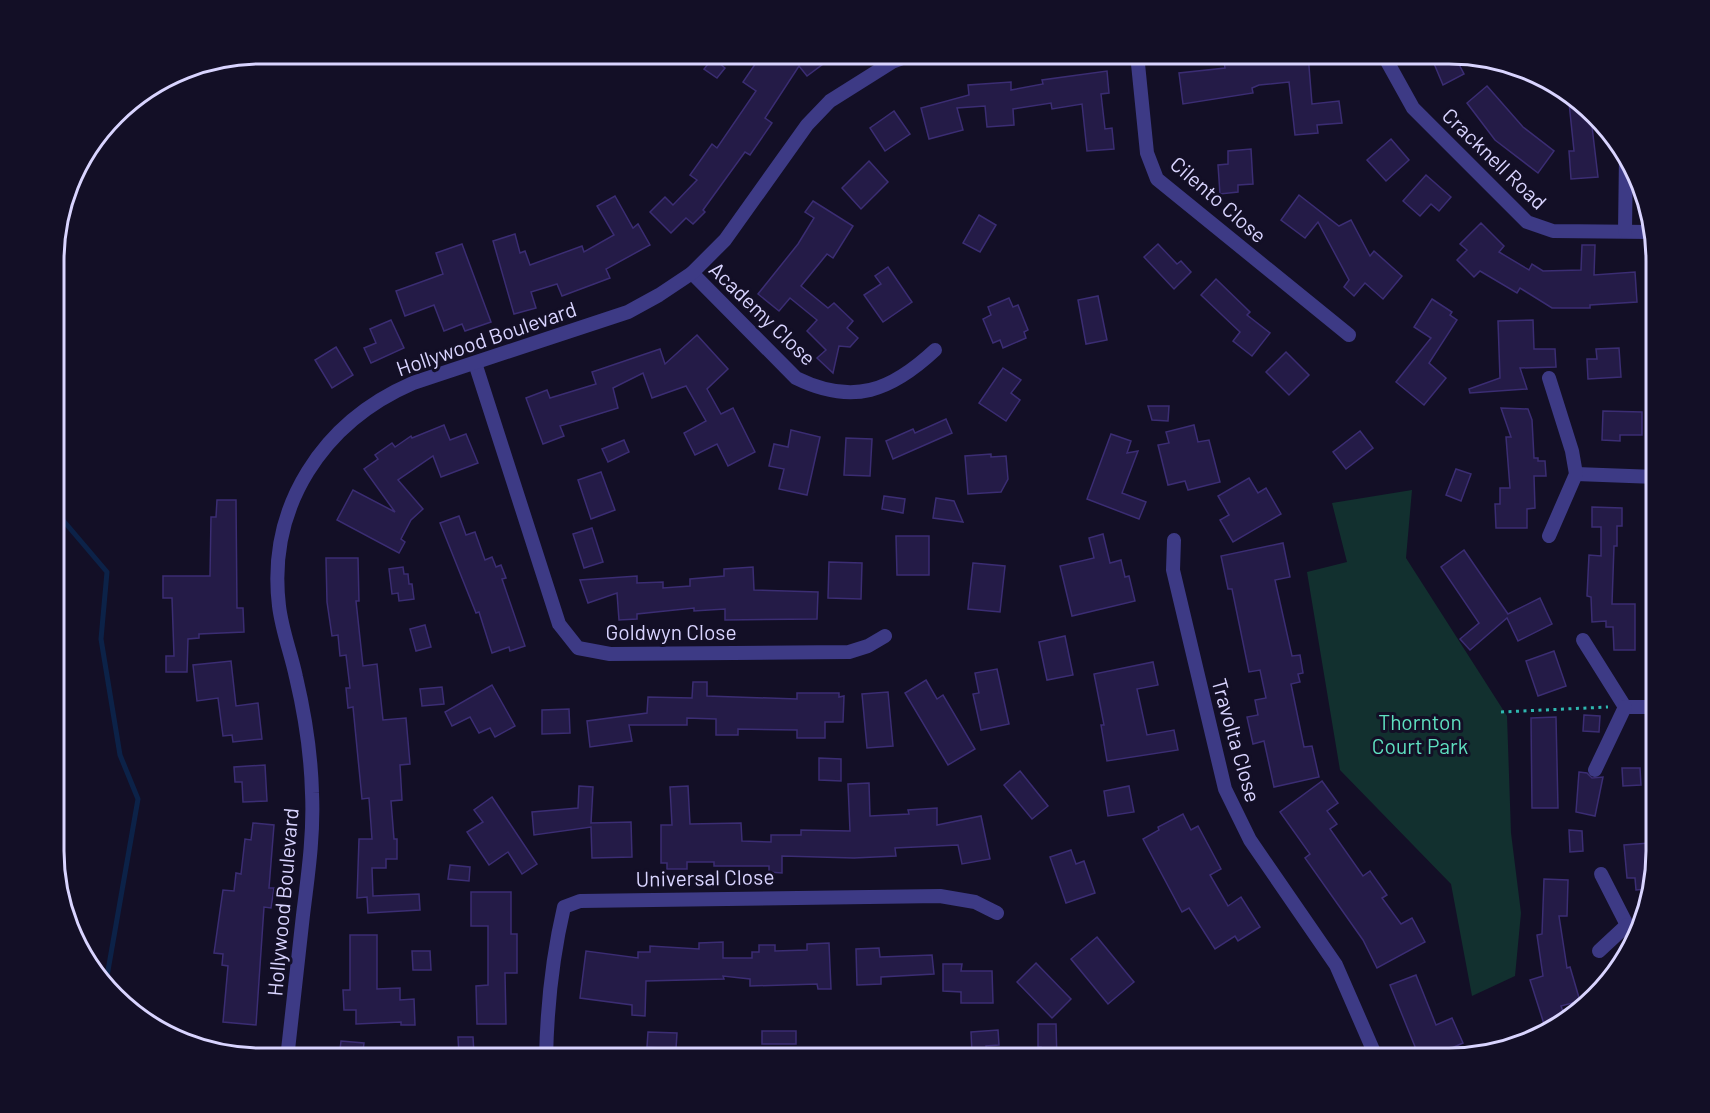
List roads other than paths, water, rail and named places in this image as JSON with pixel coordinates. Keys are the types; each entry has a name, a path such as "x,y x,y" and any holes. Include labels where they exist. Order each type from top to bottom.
{"street":[{"name":"Hollywood Boulevard","path":"288,1048 312,836 312,795 306,723 279,604 279,558 284,528 305,474 325,445 347,422 390,393 628,312 692,273 725,240 807,125 830,101 889,64"},
{"name":"Cilento Close","path":"1138,64 1147,153 1157,179 1349,335"},
{"name":"Cracknell Road","path":"1389,64 1413,108 1527,222 1553,231 1643,232"},
{"path":"1626,176 1626,231"},
{"name":"Academy Close","path":"692,273 796,378 815,388 837,393 868,392 892,383 912,371 935,350"},
{"name":"Goldwyn Close","path":"475,363 559,624 578,648 610,654 849,652 868,646 885,636"},
{"path":"1549,537 1576,474 1572,451 1550,378"},
{"path":"1576,474 1645,477"},
{"name":"Travolta Close","path":"1174,540 1173,570 1225,789 1250,840 1336,965 1372,1048"},
{"path":"1584,640 1625,706"},
{"path":"1625,706 1645,707"},
{"path":"1595,770 1625,706"},
{"path":"1601,874 1631,925"},
{"name":"Universal Close","path":"547,1048 550,986 559,928 564,907 579,901 940,896 975,902 997,913"},
{"path":"1599,951 1630,927"}],"waterway":[{"path":"64,521 107,572 101,639 120,755 138,799 107,974"}],"park label":[{"name":"Thornton Court Park","path":"1420,733"}]}
